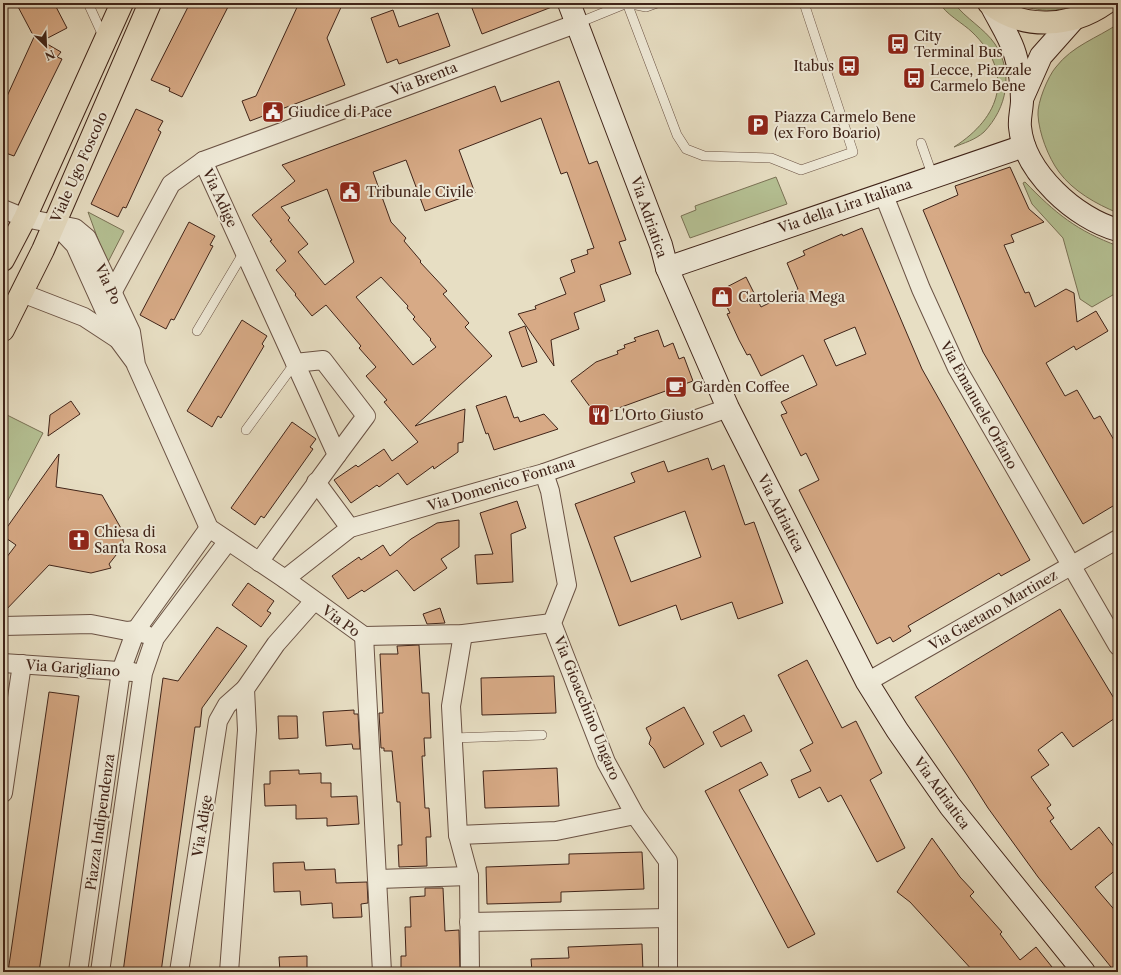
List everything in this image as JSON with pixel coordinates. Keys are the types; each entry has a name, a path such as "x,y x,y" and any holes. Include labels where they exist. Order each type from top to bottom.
{"main road":[{"name":"Viale Ugo Foscolo","path":"3,260 25,218 122,3"},
{"name":"Viale Ugo Foscolo","path":"3,330 22,293 54,223 150,3"},
{"path":"990,4 1019,19 1047,24 1073,20 1091,13 1106,3"}],"street":[{"path":"990,4 1015,54 1022,99 1020,126 1024,146 1036,169 1055,192 1083,214 1118,230"},
{"name":"Via Brenta","path":"203,161 574,13"},
{"name":"Via Adriatica","path":"574,13 661,245 667,268 728,408 867,682 897,730 950,806 1084,972"},
{"path":"1022,99 1041,56 1073,20"},
{"name":"Via della Lira Italiana","path":"667,268 1024,146"},
{"name":"Via Adige","path":"112,293 170,184 203,161 337,455"},
{"name":"Via Emanuele Orfano","path":"883,193 921,289 957,368 1118,646"},
{"name":"Via Po","path":"3,208 25,218 75,228 87,238 131,332 136,365"},
{"name":"Via Po","path":"54,223 75,245 117,338 136,365 209,528 285,579 364,636 382,972"},
{"name":"Via Po","path":"22,293 90,320 117,338"},
{"path":"259,562 316,482 366,416 323,360 295,363"},
{"name":"Via Domenico Fontana","path":"285,579 350,528 544,473 728,408"},
{"name":"Via Gioacchino Ungaro","path":"544,473 550,491 567,585 552,623 606,762 635,815 668,861 668,972"},
{"path":"316,482 350,528"},
{"name":"Piazza Indipendenza","path":"78,972 121,671 136,630 209,528"},
{"name":"Via Gaetano Martinez","path":"867,682 1118,539"},
{"name":"Piazza Indipendenza","path":"100,972 143,673 155,638 228,542"},
{"name":"Via Adige","path":"179,972 218,721 227,705 245,689 276,644 314,601"},
{"name":"Via Gioacchino Ungaro","path":"364,636 463,634 552,623"},
{"path":"3,626 91,624 127,631 136,630 155,638"},
{"path":"463,634 451,706 458,834 469,876 470,972"},
{"name":"Via Garigliano","path":"3,663 104,672 121,671 143,673"},
{"path":"3,793 22,664"},
{"path":"229,972 247,730 245,689"},
{"path":"458,834 556,831 635,815"},
{"path":"378,878 469,876"},
{"path":"469,922 668,918"}],"lane":[{"path":"88,3 105,40"},
{"path":"574,13 627,3 646,7 657,3"},
{"path":"627,3 677,135 686,149 704,156 771,158 801,170 853,152 804,3"},
{"path":"921,143 932,177"},
{"path":"197,331 244,252"},
{"path":"246,430 295,363"},
{"path":"453,738 542,735"}],"green space":[{"path":"940,3 954,3 991,38 1001,55 1005,67 1006,78 1003,101 992,123 977,137 954,147 970,135 983,122 992,108 997,94 998,78 994,63 986,47 972,32 946,11"},
{"path":"1013,3 1080,3 1064,9 1046,10 1029,8"},
{"path":"1118,24 1118,213 1078,191 1059,172 1045,145 1040,129 1038,110 1041,97 1047,83 1053,71 1062,60 1069,53"},
{"path":"776,177 787,204 690,238 681,216 696,210 695,206"},
{"path":"1025,182 1046,203 1067,220 1090,234 1118,246 1118,292 1092,307 1080,299 1063,238 1032,204 1023,183"},
{"path":"88,212 124,231 107,264"},
{"path":"3,413 43,433 3,510"}],"building":[{"path":"16,3 54,3 67,28 42,41 61,52 57,57 62,59 14,156 3,152 3,105 34,37"},
{"path":"190,3 230,3 182,97 169,91 170,88 151,80"},
{"path":"299,3 343,3 327,38 345,85 250,121 242,101 256,96"},
{"path":"470,3 557,3 557,5 482,34"},
{"path":"393,10 399,27 438,13 450,46 399,64 397,59 387,63 371,18"},
{"path":"559,81 589,164 597,161 626,240 619,242 631,274 600,285 605,301 574,313 579,329 551,340 554,366 518,314 536,309 535,306 566,294 560,278 575,272 571,260 588,254 587,250 594,248 567,172 561,174 541,118 459,150 475,193 425,211 406,160 373,172 391,222 406,238 404,241 421,261 420,262 447,291 443,294 469,323 465,327 492,356 415,426 465,409 463,442 458,443 458,452 434,469 433,466 407,485 398,473 379,487 377,485 351,503 334,480 356,465 358,467 384,449 392,461 418,442 384,402 387,400 366,376 376,367 359,348 361,346 326,305 312,316 276,270 286,261 270,241 272,240 252,215 295,181 282,165 495,86 501,102","holes":["327,189 354,262 325,285 298,252 308,244 288,220 290,218 281,207","381,277 408,306 407,308 415,317 413,319 431,339 430,340 436,347 413,365 356,297"]},
{"path":"136,109 163,121 158,130 161,132 126,208 123,207 118,217 91,204"},
{"path":"1010,167 1029,209 1044,222 1011,235 1014,242 1004,245 1025,293 1029,292 1035,307 1066,289 1074,293 1077,322 1096,311 1108,331 1076,350 1074,346 1046,363 1065,396 1077,390 1094,419 1100,416 1118,447 1118,503 1083,524 983,352 923,210 958,195 955,186"},
{"path":"189,222 215,236 210,245 213,246 174,320 171,319 166,329 140,315"},
{"path":"862,228 922,369 1030,560 1001,576 999,573 908,626 911,631 893,642 890,637 877,644 799,490 819,480 806,453 801,456 781,415 787,413 781,402 817,385 803,355 761,376 750,354 747,355 739,340 727,314 730,313 719,291 746,277 761,307 798,289 787,263 805,255 803,251 842,234 843,236","holes":["855,327 866,354 836,366 824,340"]},
{"path":"242,320 267,336 262,344 264,346 221,418 218,416 212,427 187,411"},
{"path":"525,326 537,362 522,367 509,332"},
{"path":"658,330 664,347 673,343 679,359 684,357 693,381 594,417 591,408 571,381 596,362 618,354 617,351 625,348 624,345 636,341 634,338"},
{"path":"506,396 514,418 518,417 520,422 544,414 558,429 494,450 488,433 486,434 476,406"},
{"path":"71,401 80,414 48,436 50,415"},
{"path":"292,422 316,439 310,447 313,449 264,518 261,516 255,525 231,508"},
{"name":"Chiesa di Santa Rosa","path":"59,454 56,487 102,495 122,530 124,550 120,550 109,564 111,568 91,573 49,565 3,613 3,562 16,545 3,536 3,533"},
{"path":"708,458 712,470 724,465 745,525 754,522 783,603 738,619 732,602 681,620 676,605 619,626 575,504 635,482 631,473 664,461 668,472","holes":["685,511 701,557 631,582 614,537"]},
{"path":"517,501 526,528 511,534 513,582 477,584 475,555 493,554 480,513"},
{"path":"459,520 459,547 441,559 447,568 414,591 397,570 364,592 362,590 348,599 332,576 359,557 361,560 383,545 390,556 411,539 437,523"},
{"path":"248,583 274,601 267,611 271,613 261,627 232,605"},
{"path":"440,608 445,623 427,624 423,614"},
{"path":"1060,609 1118,705 1118,716 1073,747 1062,732 1038,750 1049,765 1031,777 1051,805 1047,808 1054,818 1050,821 1071,850 1099,827 1118,852 1118,868 1095,887 1118,914 1118,972 1115,972 1038,877 988,808 915,697"},
{"path":"217,627 247,646 202,708 200,727 195,727 161,972 123,972 163,678 178,681"},
{"path":"419,645 422,693 429,693 431,738 424,738 425,756 422,756 425,808 429,808 431,837 426,837 427,866 399,867 398,845 402,845 400,802 397,802 392,751 384,751 384,748 381,748 379,713 383,713 380,654 398,654 397,646"},
{"path":"807,660 842,728 856,721 882,773 870,780 905,848 877,862 841,795 828,802 820,787 799,798 791,780 811,771 800,750 813,743 778,675"},
{"path":"554,676 556,713 482,715 481,678"},
{"path":"49,692 79,696 39,972 8,972"},
{"path":"684,707 704,744 664,768 654,749 649,744 651,738 646,728"},
{"path":"354,710 354,714 358,714 360,749 353,749 352,744 326,746 323,712"},
{"path":"744,715 752,731 721,747 713,732"},
{"path":"278,716 297,716 298,738 279,739"},
{"path":"761,762 768,775 739,790 815,934 788,948 705,791"},
{"path":"557,768 559,806 485,808 483,771"},
{"path":"299,770 299,774 321,773 321,783 331,783 331,797 357,796 359,824 327,826 327,818 296,819 296,805 265,806 264,784 270,784 270,771"},
{"path":"932,838 960,877 974,892 970,896 1002,932 1000,934 1020,960 1036,947 1056,972 974,972 910,902 897,892"},
{"path":"642,852 644,889 561,892 561,902 487,904 486,867 569,864 569,854"},
{"path":"304,862 305,870 335,869 336,883 367,882 368,903 361,904 362,917 333,918 332,903 301,905 300,891 274,892 273,863"},
{"path":"425,888 443,888 445,931 459,930 460,972 401,972 401,956 406,956 405,927 411,927 410,897 425,896"},
{"path":"642,944 643,972 532,972 531,959 569,958 568,947"},
{"path":"307,956 307,972 280,972 279,957"}],"place":[{"name":"City Terminal Bus","path":"898,44"},
{"name":"Itabus","path":"849,66"},
{"name":"Lecce, Piazzale Carmelo Bene","path":"914,78"},
{"name":"Giudice di Pace","path":"273,112"},
{"name":"Piazza Carmelo Bene (ex Foro Boario)","path":"758,125"},
{"name":"Tribunale Civile","path":"350,192"},
{"name":"Cartoleria Mega","path":"722,297"},
{"name":"Garden Coffee","path":"676,387"},
{"name":"L'Orto Giusto","path":"599,415"},
{"name":"Chiesa di Santa Rosa","path":"79,540"}]}
